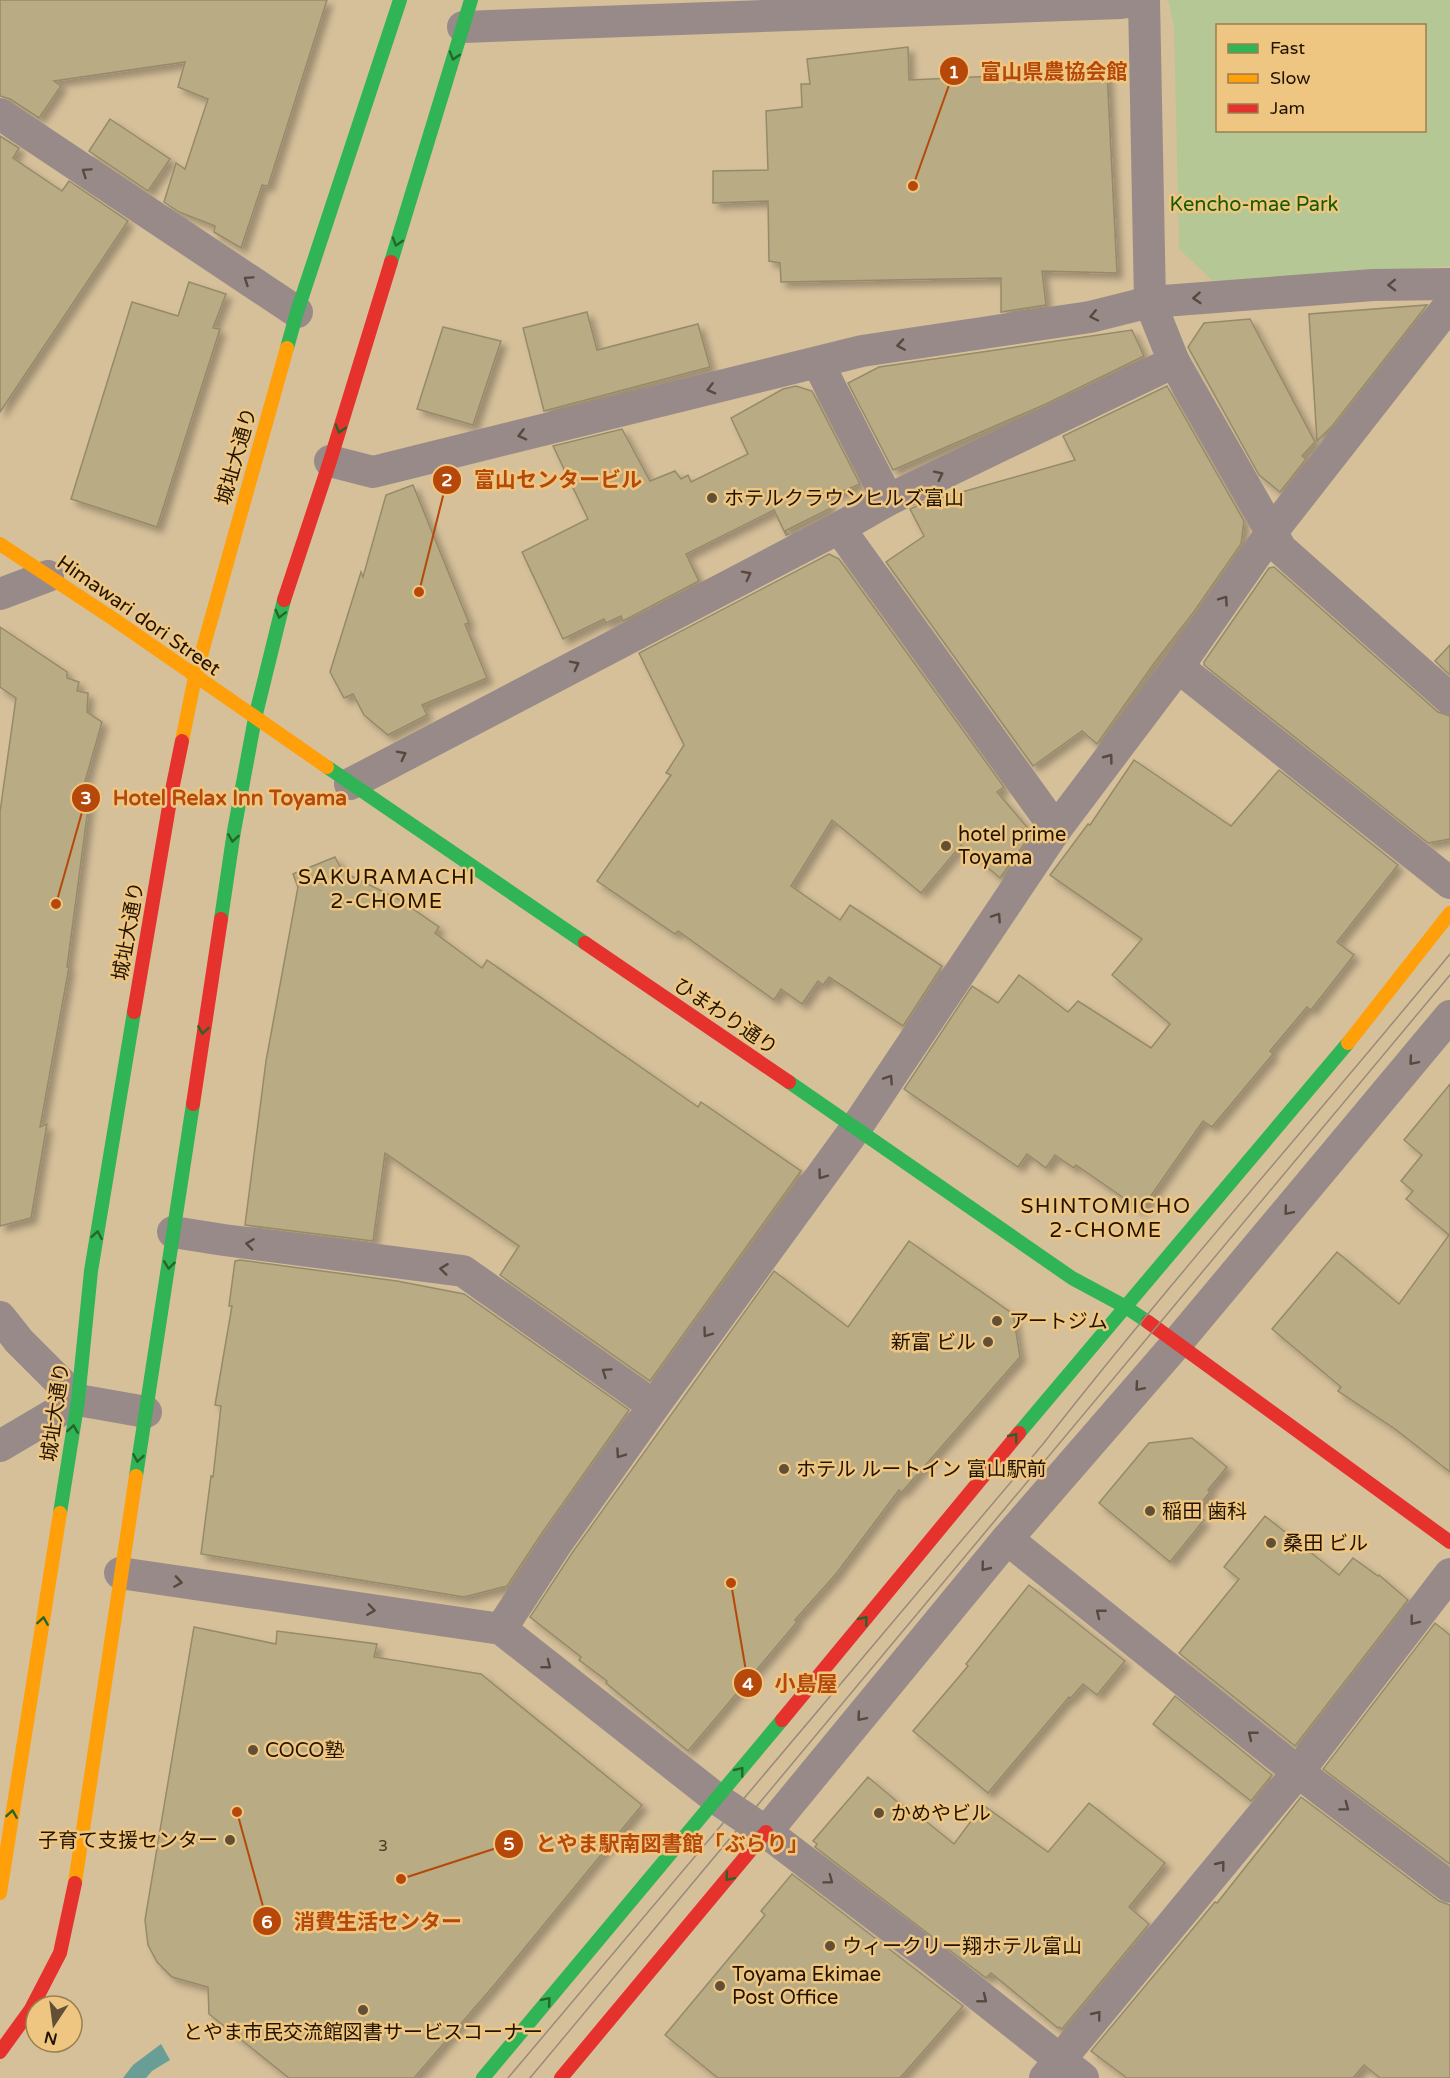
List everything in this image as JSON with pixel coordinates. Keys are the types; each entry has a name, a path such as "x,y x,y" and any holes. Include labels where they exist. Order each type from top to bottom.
{"street":[{"name":"城址大通り","path":"0,1893 78,1400 91,1271 171,795 195,677 297,312 400,0"},
{"path":"0,2052 31,2009 60,1953 76,1877 120,1573 166,1286 234,831 255,718 281,608 330,461 467,14 1121,3 1143,0 1150,302 1174,362 1281,549 1450,699"},
{"path":"0,114 297,312"},
{"path":"330,461 373,472 862,351 1090,317 1150,302 1373,285 1450,284"},
{"path":"501,1629 557,1544 654,1406 856,1128 1056,829 1178,667 1271,533 1450,304"},
{"path":"350,783 839,528 888,500 1174,362"},
{"path":"818,363 888,500"},
{"path":"839,528 1056,829"},
{"name":"Himawari dori Street","path":"0,544 115,620 255,718"},
{"path":"0,594 48,576"},
{"path":"1178,667 1450,883"},
{"name":"ひまわり通り","path":"255,718 1072,1278 1124,1306 1178,1342 1226,1381 1450,1542"},
{"path":"483,2078 717,1799 1124,1306 1338,1056 1450,913"},
{"path":"561,2078 1008,1539 1178,1342 1450,1016"},
{"path":"173,1232 463,1271 654,1406"},
{"path":"0,1317 19,1341 78,1400 146,1412"},
{"path":"0,1446 78,1400"},
{"path":"1008,1539 1298,1772 1450,1887"},
{"path":"120,1573 501,1629 717,1799 766,1832 928,1955 1062,2072 1450,1574"}],"green space":[{"name":"Kencho-mae Park","path":"1168,0 1450,0 1450,266 1213,281 1179,249 1174,26"}],"water":[{"path":"161,2044 170,2060 152,2071 146,2078 123,2078 133,2065"}],"building":[{"path":"0,0 327,0 268,186 262,185 241,248 214,232 215,226 179,212 164,202 176,163 185,169 208,99 178,87 185,62 54,81 61,86 39,118 10,99 0,96"},
{"path":"908,47 909,80 1107,71 1117,273 1042,271 1046,305 1001,312 1001,278 781,282 780,263 769,261 768,201 713,203 713,171 768,170 766,111 802,107 801,84 810,84 807,59"},
{"path":"110,119 170,159 148,191 89,151"},
{"path":"0,136 19,148 13,158 62,191 69,181 128,221 0,412"},
{"path":"189,282 226,294 213,328 220,329 157,527 71,499 132,302 178,316"},
{"path":"1427,305 1333,425 1317,441 1309,314"},
{"path":"587,312 597,350 698,324 710,367 544,411 523,328"},
{"path":"1250,319 1315,442 1302,456 1306,459 1280,492 1259,475 1188,347 1204,323"},
{"path":"443,327 501,341 473,425 417,409"},
{"path":"1132,330 1144,356 1046,404 893,470 848,383 879,367"},
{"path":"796,386 812,391 860,484 827,498 831,508 785,531 789,534 786,535 774,510 686,554 699,581 623,621 621,616 606,623 604,619 563,639 522,552 588,519 553,446 622,429 650,481 675,471 681,479 688,475 691,482 748,454 731,418 783,389"},
{"path":"1167,386 1244,521 1241,544 1097,744 1082,731 1033,766 886,562 924,536 910,509 923,503 1075,460 1063,436"},
{"path":"413,485 469,623 465,624 487,678 422,705 427,715 388,735 364,715 353,694 344,698 330,672 361,572 363,577 386,495"},
{"path":"829,554 839,559 1004,787 997,792 1032,833 1000,878 961,845 921,893 832,820 791,886 840,920 850,905 942,966 903,1026 829,977 823,985 818,981 802,1004 781,989 774,1000 678,931 675,934 597,881 671,775 666,773 684,745 639,653"},
{"path":"1274,567 1438,712 1450,716 1450,839 1428,843 1204,665 1269,568"},
{"path":"0,627 67,672 67,678 79,682 77,691 88,693 87,712 102,722 84,785 91,786 67,967 69,967 40,1127 47,1124 31,1218 0,1226 0,812 16,698 0,687"},
{"path":"1450,645 1450,675 1435,661"},
{"path":"1134,760 1231,826 1279,770 1398,865 1337,942 1354,955 1311,1010 1307,1007 1270,1051 1273,1054 1212,1127 1203,1121 1141,1210 1076,1165 1074,1168 1055,1155 1046,1168 1027,1154 1018,1167 904,1089 972,986 998,1003 1019,975 1068,1012 1078,1001 1151,1048 1170,1024 1112,975 1142,939 1050,875 1088,824 1090,825"},
{"path":"335,857 343,872 400,900 439,927 435,933 482,968 487,960 698,1107 701,1102 801,1171 650,1381 500,1275 519,1246 385,1153 373,1241 245,1225 266,1061 298,887 293,874"},
{"path":"1450,1084 1450,1472 1395,1429 1338,1391 1341,1387 1272,1329 1337,1252 1399,1304 1449,1235 1406,1199 1413,1191 1401,1181 1422,1155 1404,1140"},
{"path":"909,1241 1013,1314 1020,1357 902,1492 899,1490 836,1574 795,1620 797,1622 688,1751 606,1683 607,1681 579,1660 581,1657 530,1617 572,1553 774,1271 848,1327"},
{"path":"235,1261 397,1281 464,1294 629,1410 507,1586 464,1597 201,1554 221,1406 215,1405 232,1306 229,1306"},
{"path":"1192,1438 1227,1467 1194,1512 1204,1520 1170,1562 1099,1503 1149,1443"},
{"path":"1265,1516 1339,1575 1353,1558 1379,1575 1408,1600 1295,1746 1179,1653 1239,1579 1224,1567"},
{"path":"1029,1585 1125,1661 1097,1695 1083,1684 1070,1699 1069,1697 988,1793 913,1731 968,1666 966,1664"},
{"path":"1435,1623 1450,1635 1450,1864 1323,1769"},
{"path":"194,1627 276,1644 277,1631 377,1644 374,1657 481,1674 642,1805 496,1983 414,2078 289,2078 209,2014 208,1987 172,1977 157,1962 148,1945 145,1920"},
{"path":"1175,1696 1272,1775 1251,1801 1153,1724"},
{"path":"868,1777 920,1821 922,1818 954,1844 983,1805 1048,1852 1089,1803 1165,1863 1129,1907 1149,1924 1062,2029 991,1973 986,1978 815,1847 817,1844 813,1841"},
{"path":"1301,1797 1439,1901 1450,1905 1450,2078 1380,2078 1364,2065 1353,2078 1127,2078 1091,2051 1215,1902 1217,1903"},
{"path":"792,1874 963,2006 900,2078 718,2078 665,2035 765,1915 761,1911"}],"tram line":[{"path":"508,2078 1043,1444 1143,1320 1450,954"},
{"path":"530,2078 1450,975"}],"traffic: fast":[{"path":"287,348 400,0"},
{"path":"391,262 471,0"},
{"path":"221,919 234,831 255,718 284,600"},
{"path":"327,767 585,943"},
{"path":"60,1513 78,1400 91,1271 134,1012"},
{"path":"1019,1433 1348,1043"},
{"path":"789,1082 1072,1278 1124,1306 1148,1322"},
{"path":"136,1476 193,1104"},
{"path":"483,2078 782,1720"}],"traffic: slow":[{"path":"182,741 195,677 287,348"},
{"path":"0,544 115,620 327,767"},
{"path":"1348,1043 1450,913"},
{"path":"75,1883 136,1476"},
{"path":"0,1893 60,1513"}],"traffic: jam":[{"path":"284,600 330,461 391,262"},
{"path":"134,1012 182,741"},
{"path":"193,1104 221,919"},
{"path":"585,943 789,1082"},
{"path":"1148,1322 1450,1542"},
{"path":"782,1720 1019,1433"},
{"path":"561,2078 766,1832"},
{"path":"0,2052 31,2009 60,1953 75,1883"}],"place":[{"name":"富山県農協会館","path":"913,186"},
{"name":"ホテルクラウンヒルズ富山","path":"712,498"},
{"name":"富山センタービル","path":"419,592"},
{"name":"hotel prime Toyama","path":"946,846"},
{"name":"Hotel Relax Inn Toyama","path":"56,904"},
{"name":"アートジム","path":"997,1321"},
{"name":"新富 ビル","path":"988,1342"},
{"name":"ホテル ルートイン 富山駅前","path":"784,1469"},
{"name":"稲田 歯科","path":"1150,1511"},
{"name":"桑田 ビル","path":"1271,1543"},
{"name":"小島屋","path":"731,1583"},
{"name":"COCO塾","path":"253,1750"},
{"name":"消費生活センター","path":"237,1812"},
{"name":"かめやビル","path":"879,1813"},
{"name":"子育て支援センター","path":"230,1840"},
{"name":"とやま駅南図書館「ぶらり」","path":"401,1879"},
{"name":"ウィークリー翔ホテル富山","path":"830,1946"},
{"name":"Toyama Ekimae Post Office","path":"720,1986"},
{"name":"とやま市民交流館図書サービスコーナー","path":"363,2010"}],"district":[{"name":"SAKURAMACHI 2-CHOME","path":"387,889"},
{"name":"SHINTOMICHO 2-CHOME","path":"1106,1218"}]}
